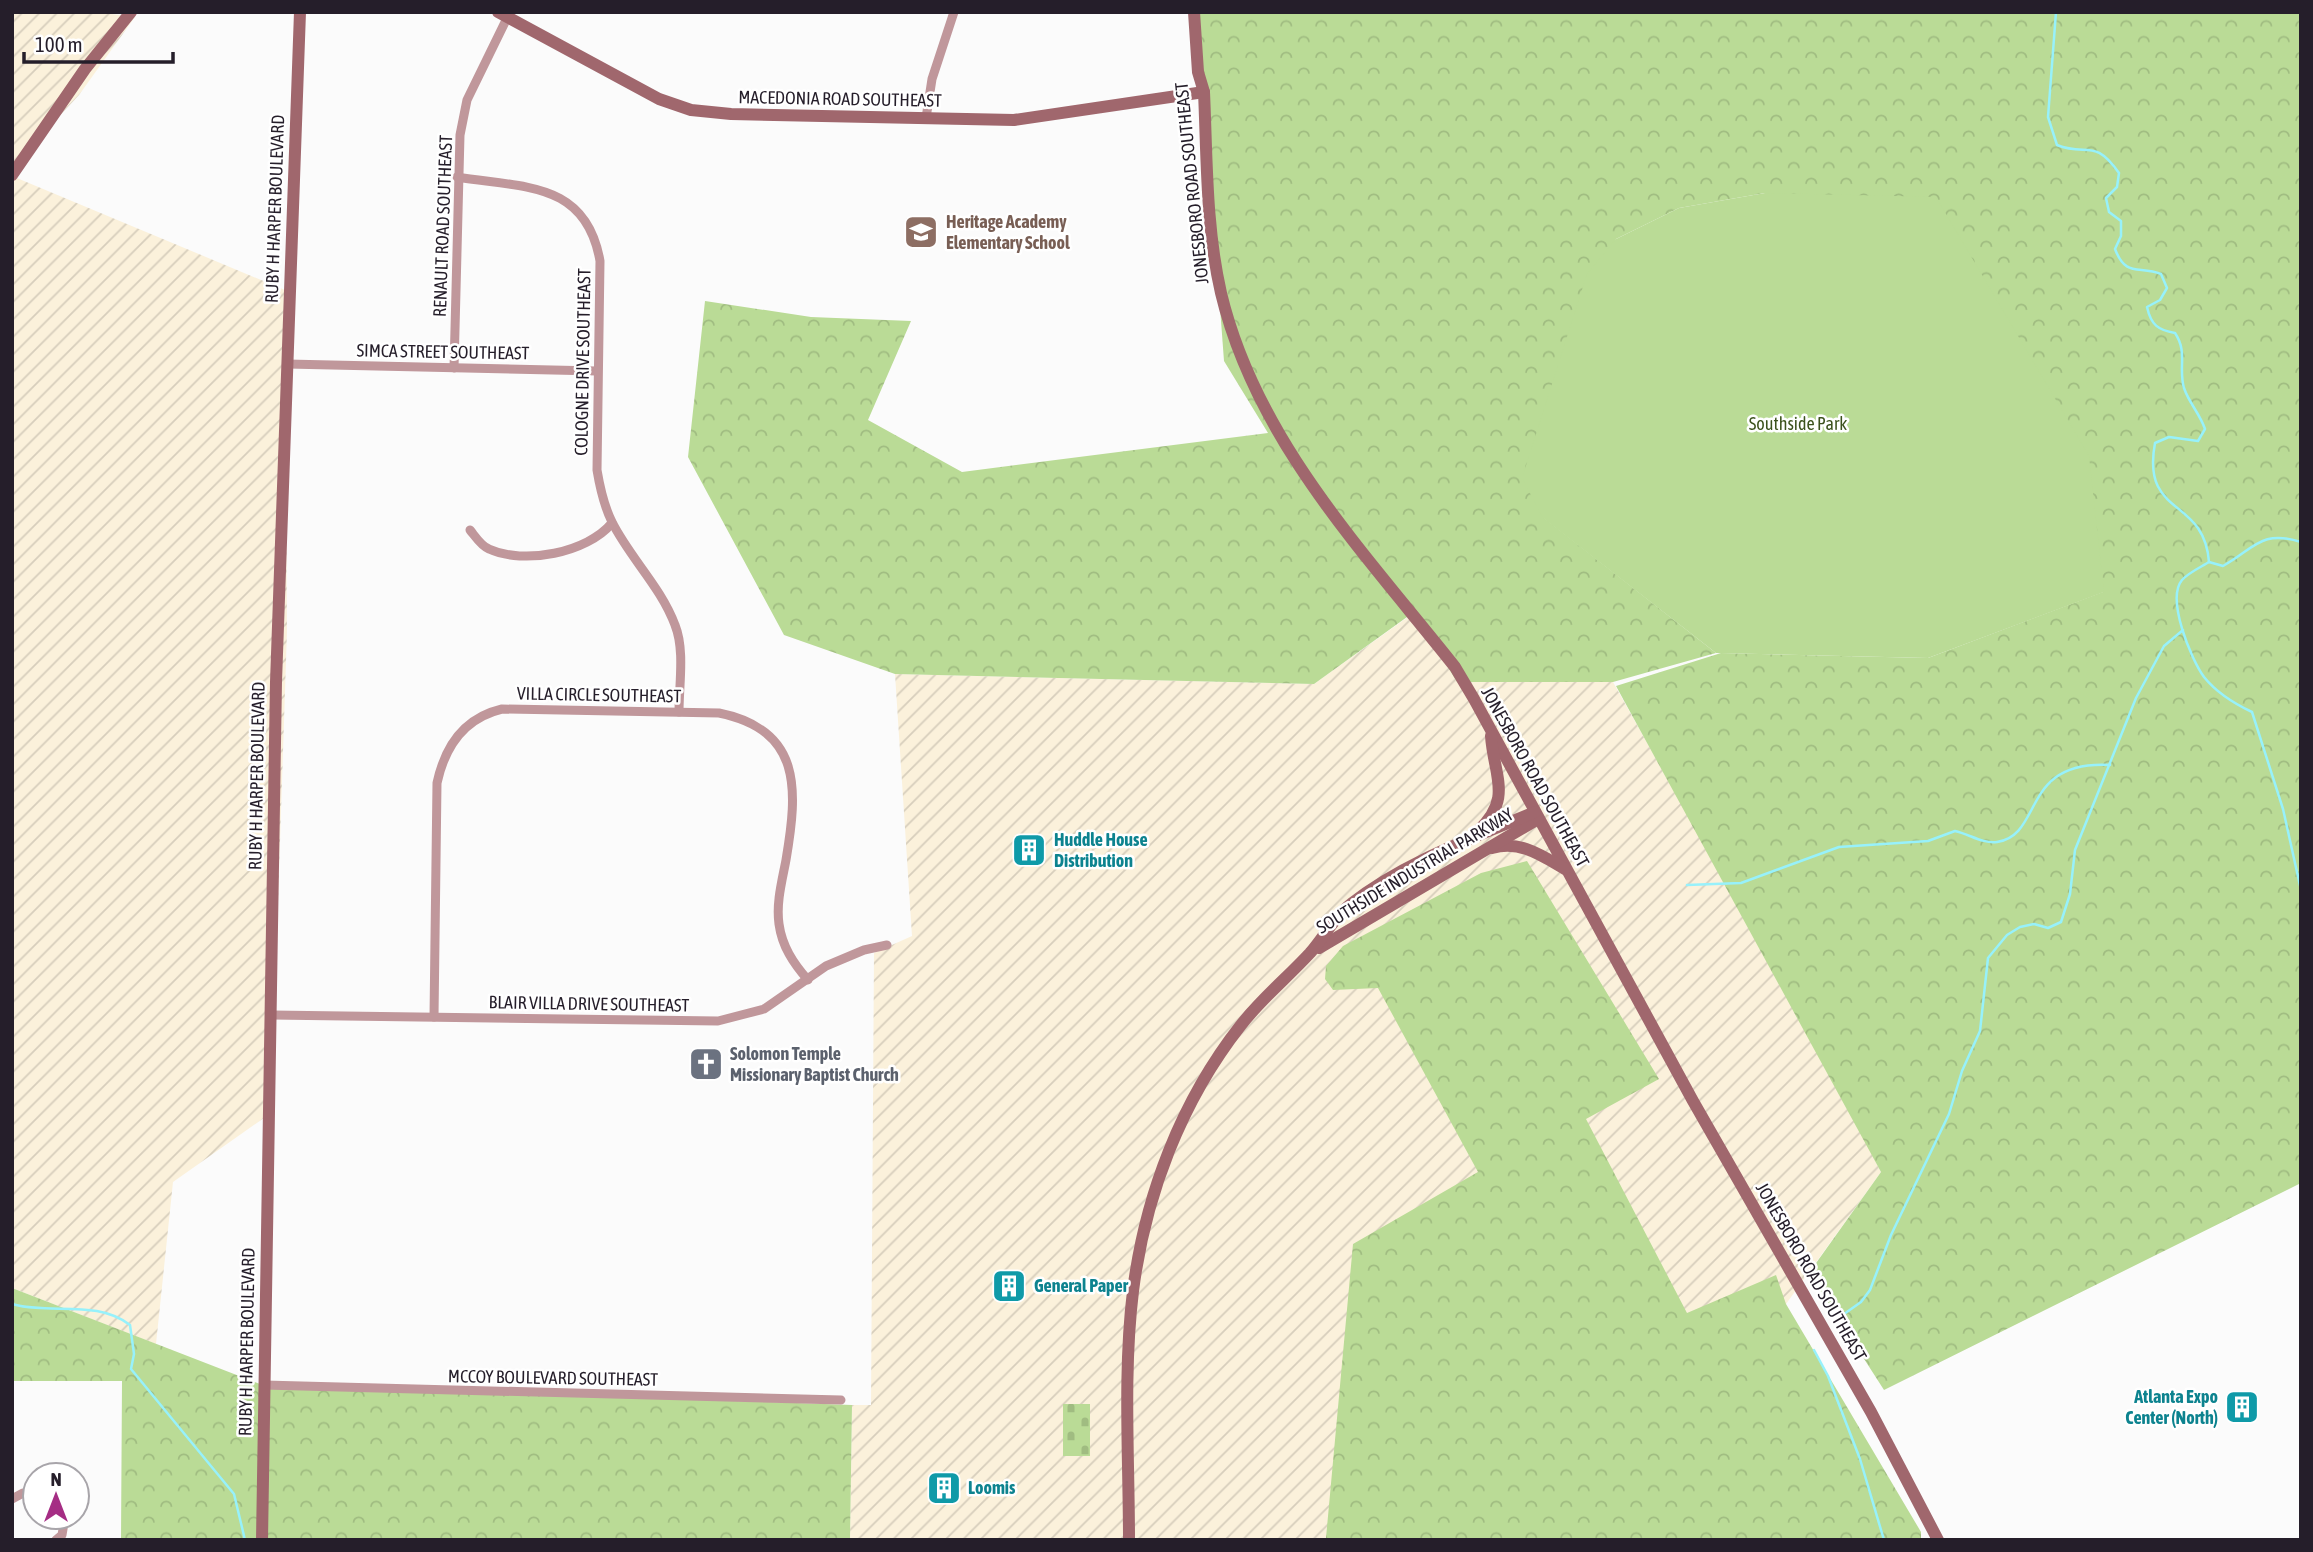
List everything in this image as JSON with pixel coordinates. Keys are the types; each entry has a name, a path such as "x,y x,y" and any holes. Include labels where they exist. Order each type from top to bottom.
{"street":[{"path":"12,175 85,69 131,12"},
{"name":"RUBY H HARPER BOULEVARD","path":"263,1540 276,695 300,12"},
{"path":"926,118 932,79 954,12"},
{"name":"JONESBORO ROAD SOUTHEAST","path":"1194,12 1198,72 1204,92 1214,257 1231,332 1248,375 1283,443 1313,489 1455,667 1565,869 1871,1412 1938,1540"},
{"name":"MACEDONIA ROAD SOUTHEAST","path":"505,14 659,99 691,110 731,114 1030,119 1204,92"},
{"name":"RENAULT ROAD SOUTHEAST","path":"454,368 460,135 467,100 505,14"},
{"name":"COLOGNE DRIVE SOUTHEAST","path":"457,177 547,192 570,203 585,217 596,239 600,261 597,470 602,499 612,523 665,603 675,624 680,663 678,712"},
{"name":"SIMCA STREET SOUTHEAST","path":"287,364 597,371"},
{"path":"470,530 486,548 503,554 548,554 578,548 598,536 612,523"},
{"name":"VILLA CIRCLE SOUTHEAST","path":"434,1017 437,783 442,759 454,738 477,718 502,709 678,712 744,718 773,736 784,753 792,778 779,922 788,954 808,980"},
{"path":"1473,835 1493,817 1499,804 1501,791 1493,760 1491,732"},
{"name":"SOUTHSIDE INDUSTRIAL PARKWAY","path":"1129,1540 1130,1339 1135,1282 1151,1204 1183,1119 1209,1071 1261,1001 1310,953 1349,905 1473,835 1536,815"},
{"name":"SOUTHSIDE INDUSTRIAL PARKWAY","path":"1310,953 1536,815"},
{"path":"1481,851 1504,844 1526,847 1565,869"},
{"path":"1429,858 1438,876"},
{"name":"BLAIR VILLA DRIVE SOUTHEAST","path":"271,1015 718,1021 764,1009 842,958 887,945"},
{"name":"MCCOY BOULEVARD SOUTHEAST","path":"264,1385 841,1400"}],"shaded area":[{"path":"12,12 97,12 135,17 79,95 12,167"},
{"path":"12,176 285,290 287,631 271,1113 173,1182 156,1344 12,1288"},
{"path":"1415,612 1457,682 1613,682 1817,1046 1881,1172 1786,1304 1689,1540 850,1540 852,1405 871,1405 874,953 912,936 895,674 1314,684"}],"green space":[{"path":"1198,12 2301,12 2301,1183 1884,1390 1809,1273 1881,1172 1616,686 1721,653 1928,658 2103,592 1765,193 1679,208 1616,239 1544,518 1716,653 1613,682 1457,682 1414,612 1314,684 895,674 784,635 688,457 705,301 811,317 911,321 868,420 962,472 1268,433 1224,361"},
{"name":"Southside Park","path":"1765,193 1936,197 2089,456 2104,592 1928,658 1716,653 1543,518 1522,478 1587,274 1616,239 1679,208"},
{"path":"1527,861 1659,1079 1586,1119 1687,1313 1776,1275 1786,1304 1921,1532 1921,1540 1326,1538 1353,1244 1478,1172 1378,988 1333,990 1325,979 1326,966 1343,946 1481,873"},
{"path":"12,1288 260,1384 852,1405 850,1540 121,1540 122,1381 12,1381"},
{"path":"1063,1404 1090,1404 1090,1456 1063,1456"}],"waterway":[{"path":"2056,12 2048,117 2057,145 2096,151 2119,173 2117,187 2106,198 2109,212 2121,221 2121,236 2115,249 2119,258 2129,267 2161,274 2167,288 2160,300 2147,307 2156,326 2175,333 2179,340 2184,388 2205,429 2198,441 2169,437 2155,443 2153,467 2157,484 2165,496 2196,526 2205,541 2209,562"},
{"path":"2209,562 2223,566 2267,539 2301,542"},
{"path":"2209,562 2185,577 2178,589 2177,601 2182,629 2204,677 2226,697 2252,712 2283,809 2301,890"},
{"path":"1837,1319 1861,1302 1870,1290 1891,1235 1949,1114 1962,1071 1980,1031 1988,958 2007,935 2020,927 2034,924 2048,928 2061,922 2070,894 2075,850 2136,698 2164,646 2183,630"},
{"path":"1687,885 1741,883 1839,847 1928,841 1955,831 1981,840 1997,842 2012,836 2022,826 2047,785 2061,774 2081,767 2110,765"},
{"path":"12,1304 103,1312 130,1325 134,1354 131,1369 234,1494 245,1540"},
{"path":"1814,1350 1828,1376 1860,1459 1884,1540"}],"place":[{"name":"Heritage Academy Elementary School","path":"921,232"},
{"name":"Huddle House Distribution","path":"1029,850"},
{"name":"Solomon Temple Missionary Baptist Church","path":"706,1064"},
{"name":"General Paper","path":"1009,1286"},
{"name":"Atlanta Expo Center (North)","path":"2242,1407"},
{"name":"Loomis","path":"944,1488"}]}
